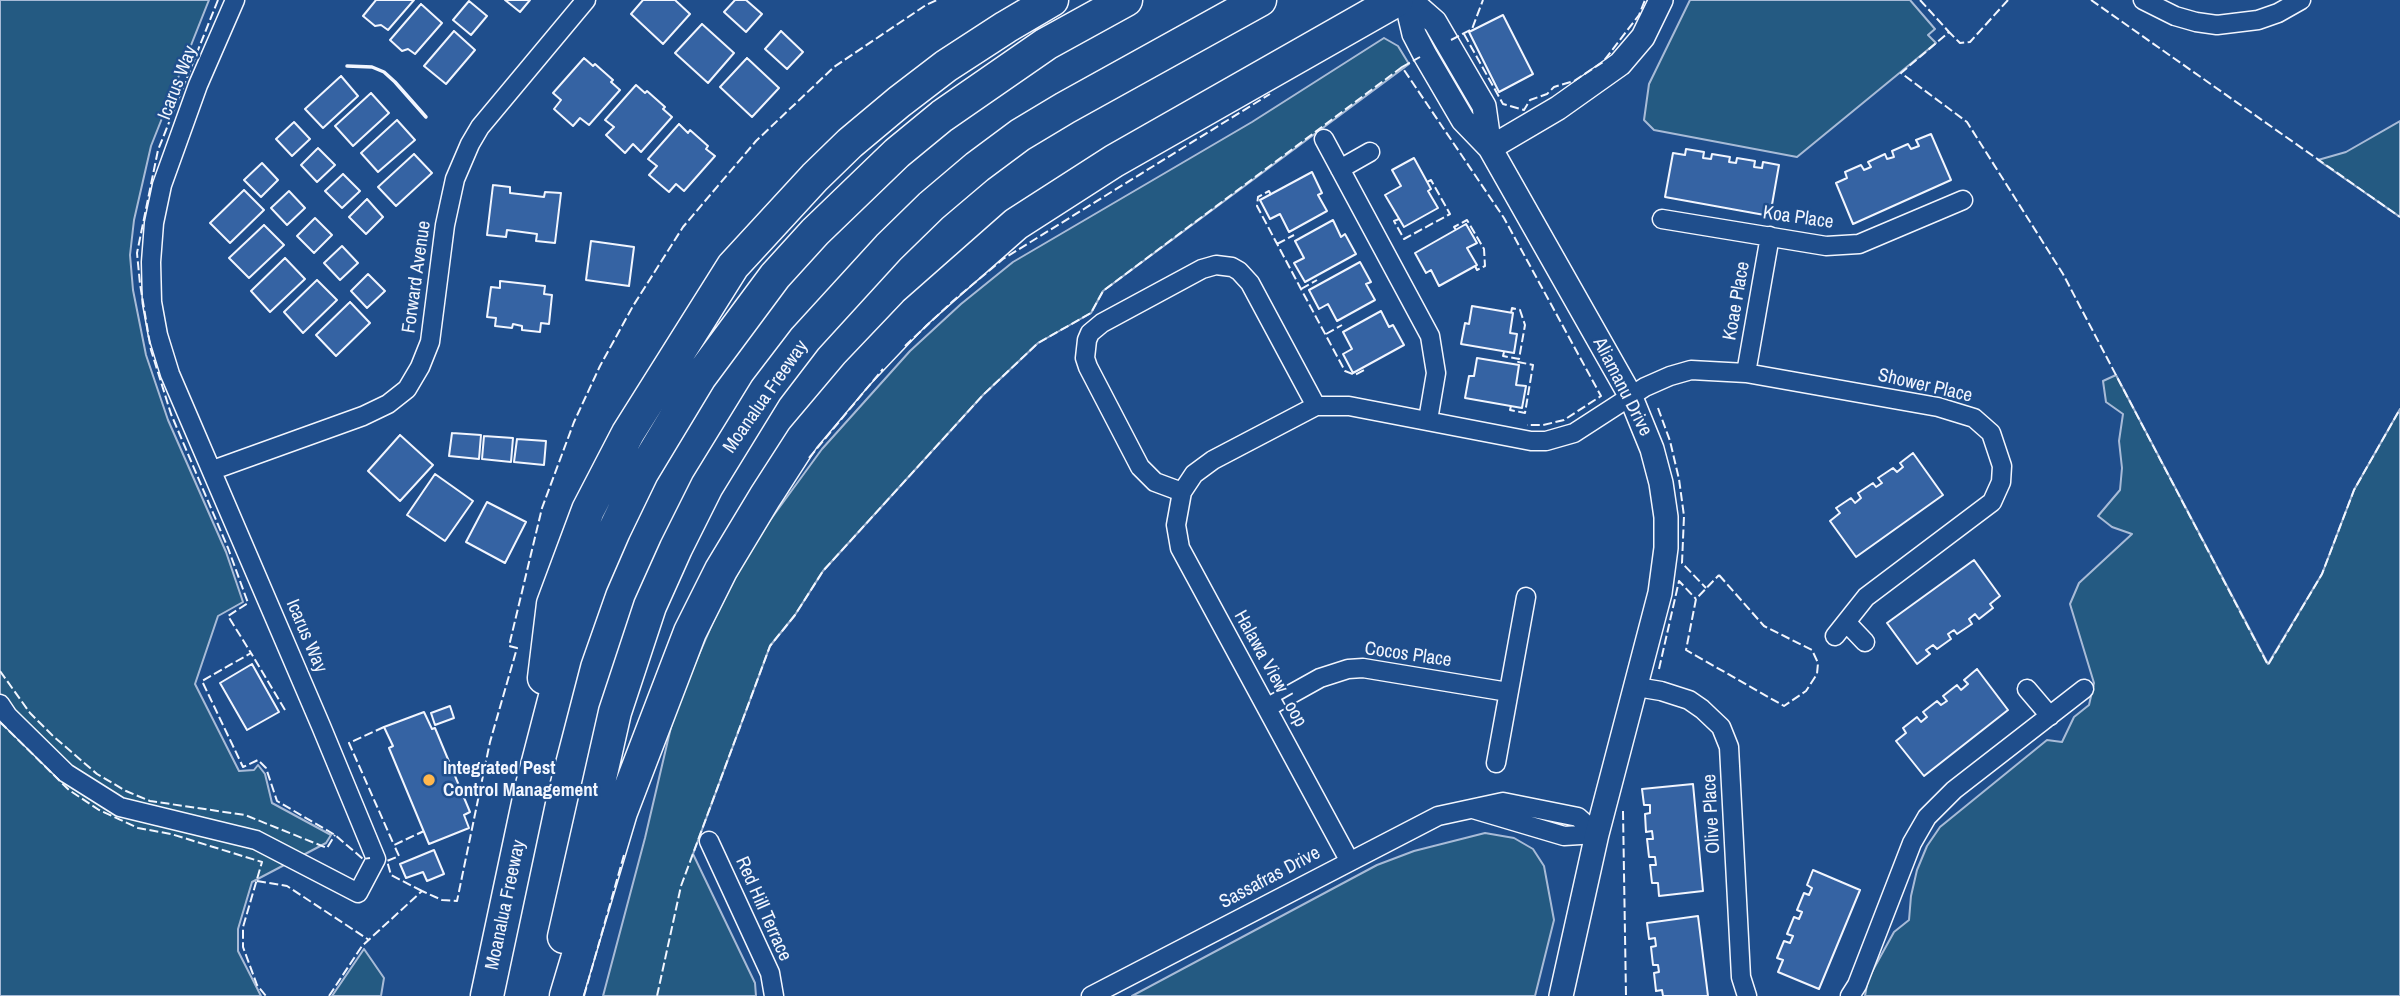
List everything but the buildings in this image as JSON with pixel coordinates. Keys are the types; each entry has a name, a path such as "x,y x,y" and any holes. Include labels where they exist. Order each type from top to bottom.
{"highway":[{"path":"531,789 553,604 594,499 628,433 705,308 733,266 850,143 946,66 1006,26 1052,0"},
{"name":"Moanalua Freeway","path":"486,996 531,789 565,658 609,541 642,473 673,420 741,320 775,276 814,232 915,138 942,116 1046,44 1126,0"},
{"name":"Moanalua Freeway","path":"551,996 612,724 633,652 650,606 707,486 766,390 805,339 880,256 931,206 977,167 1020,135 1065,108 1260,0"},
{"path":"566,996 621,812 690,632 721,570 803,438 857,374 915,313 1016,225 1114,162 1397,0"}],"street":[{"name":"Icarus Way","path":"0,704 8,716 65,773 120,807 256,840 358,893 376,859 170,374 152,302 154,223 162,185 198,85 235,0"},
{"name":"Forward Avenue","path":"213,470 363,416 388,404 407,389 430,342 445,225 455,178 470,144 480,127 586,0"},
{"path":"1408,0 1435,22 1484,107 1490,148 1558,107 1620,64 1643,37 1661,0"},
{"path":"2143,0 2175,16 2217,25 2258,20 2301,0"},
{"path":"1324,139 1430,336 1436,373 1428,420"},
{"name":"Aliamanu Drive","path":"1490,148 1630,395 1652,449 1666,517 1666,548 1660,593 1597,834 1561,996"},
{"path":"1340,169 1370,152"},
{"name":"Koa Place","path":"1662,219 1826,246 1859,244 1963,200"},
{"name":"Koae Place","path":"1746,373 1770,236"},
{"path":"1315,406 1250,283 1232,267 1216,265 1202,269 1102,323 1090,333 1087,340 1085,358 1088,367 1144,473 1155,482 1182,492 1194,474 1213,460 1315,406 1349,406 1531,441 1546,441 1574,433 1630,395"},
{"name":"Shower Place","path":"1630,395 1670,376 1691,370 1746,373 1938,407 1974,418 1991,433 2002,466 2001,482 1992,502 1866,597 1840,629 1865,642"},
{"name":"Halawa View Loop","path":"1182,492 1175,525 1180,548 1349,860"},
{"path":"1496,763 1526,597"},
{"name":"Cocos Place","path":"1268,707 1321,678 1363,667 1508,692"},
{"name":"Olive Place","path":"1637,687 1689,700 1721,727 1729,747 1741,977 1747,996"},
{"path":"2027,689 2050,716"},
{"path":"1850,996 1857,985 1912,843 1927,817 1954,790 2084,689"},
{"name":"Sassafras Drive","path":"1091,996 1438,816 1473,809 1564,836 1597,834"},
{"name":"Red Hill Terrace","path":"709,841 770,973 774,996"}],"shaded area":[{"path":"0,0 209,0 151,146 134,220 130,255 133,290 146,355 168,420 226,552 243,602 218,616 195,684 239,771 254,770 258,765 265,774 272,803 331,835 326,843 252,882 238,929 238,951 261,996 0,996"},
{"path":"1690,0 1910,0 1935,29 1928,35 1936,43 1797,157 1654,130 1644,120 1649,84"},
{"path":"1384,38 1398,46 1409,64 1103,291 1091,313 1038,343 983,395 823,571 795,615 770,646 693,854 755,983 756,996 603,996 645,838 675,710 713,622 743,563 768,523 822,449 910,351 961,304 1013,262 1252,122"},
{"path":"2400,121 2400,217 2318,160 2346,152"},
{"path":"2116,375 2268,664 2322,574 2354,490 2400,409 2400,996 1865,996 1868,979 1894,932 1909,920 1917,870 1927,846 1940,827 2047,740 2062,742 2074,717 2089,705 2094,683 2070,604 2079,583 2132,534 2112,527 2098,516 2120,490 2122,468 2119,441 2123,414 2106,402 2103,381"},
{"path":"1485,833 1514,838 1533,849 1544,866 1554,920 1535,996 1132,996 1377,865 1414,851"},
{"path":"364,949 384,978 381,996 332,996"}],"fence":[{"path":"218,0 158,150 137,253 151,350 171,414 228,548 248,603 228,616 251,653"},
{"path":"329,996 362,946 422,891 442,900 457,901 490,742 517,648 509,646 542,508 574,422 600,366 633,306 683,227 756,141 834,67 937,0"},
{"path":"1451,40 1472,29 1483,0"},
{"path":"1464,34 1503,104 1524,110 1530,100 1547,94 1554,87 1574,81 1603,62 1639,15 1645,0"},
{"path":"1920,0 1949,32"},
{"path":"2008,0 1970,42 1960,43 1949,32 1901,73 1967,122 2063,274 2268,665 2322,574 2354,490 2400,409"},
{"path":"2091,0 2400,217"},
{"path":"1402,67 1420,57"},
{"path":"657,996 681,886 770,646 795,615 823,571 983,395 1038,343 1091,313 1103,291 1402,67 1504,218 1601,396 1564,420 1543,425 1527,425"},
{"path":"905,346 1003,259 1270,94"},
{"path":"1399,219 1394,221 1404,239 1450,214 1431,180 1427,182"},
{"path":"1271,195 1269,191 1258,197 1257,206 1301,289 1345,371 1355,375 1364,370 1363,367"},
{"path":"1456,230 1454,227 1467,220 1484,249 1485,266 1477,270 1475,266"},
{"path":"1277,244 1294,235"},
{"path":"1301,289 1317,280"},
{"path":"1504,352 1503,356 1519,359 1525,325 1520,310 1512,308 1511,313"},
{"path":"1326,334 1342,325"},
{"path":"1511,406 1510,410 1525,413 1533,365 1518,362 1517,365"},
{"path":"809,458 883,369"},
{"path":"1658,408 1670,441 1679,479 1684,516 1682,563 1706,588"},
{"path":"1719,575 1764,626 1812,650 1818,663 1817,674 1806,691 1784,706 1686,650 1696,599 1719,575"},
{"path":"1659,669 1679,581 1696,599"},
{"path":"285,710 251,653 202,681 243,767 258,760 266,768 277,801 335,835 363,859 370,858"},
{"path":"0,671 30,713 53,736 97,774 126,791 150,801 245,815 327,848 335,835"},
{"path":"0,722 69,790 99,810 138,828 171,834 262,862 243,927 243,947 257,985 266,996"},
{"path":"384,727 349,743 394,845"},
{"path":"1623,811 1626,996"},
{"path":"422,891 391,875 387,861 399,856 394,845 424,831"},
{"path":"584,996 624,855"},
{"path":"257,881 287,886 369,940"}],"wall":[{"path":"347,66 372,67 384,72 426,117"}],"place":[{"name":"Integrated Pest Control Management","path":"429,780"}]}
